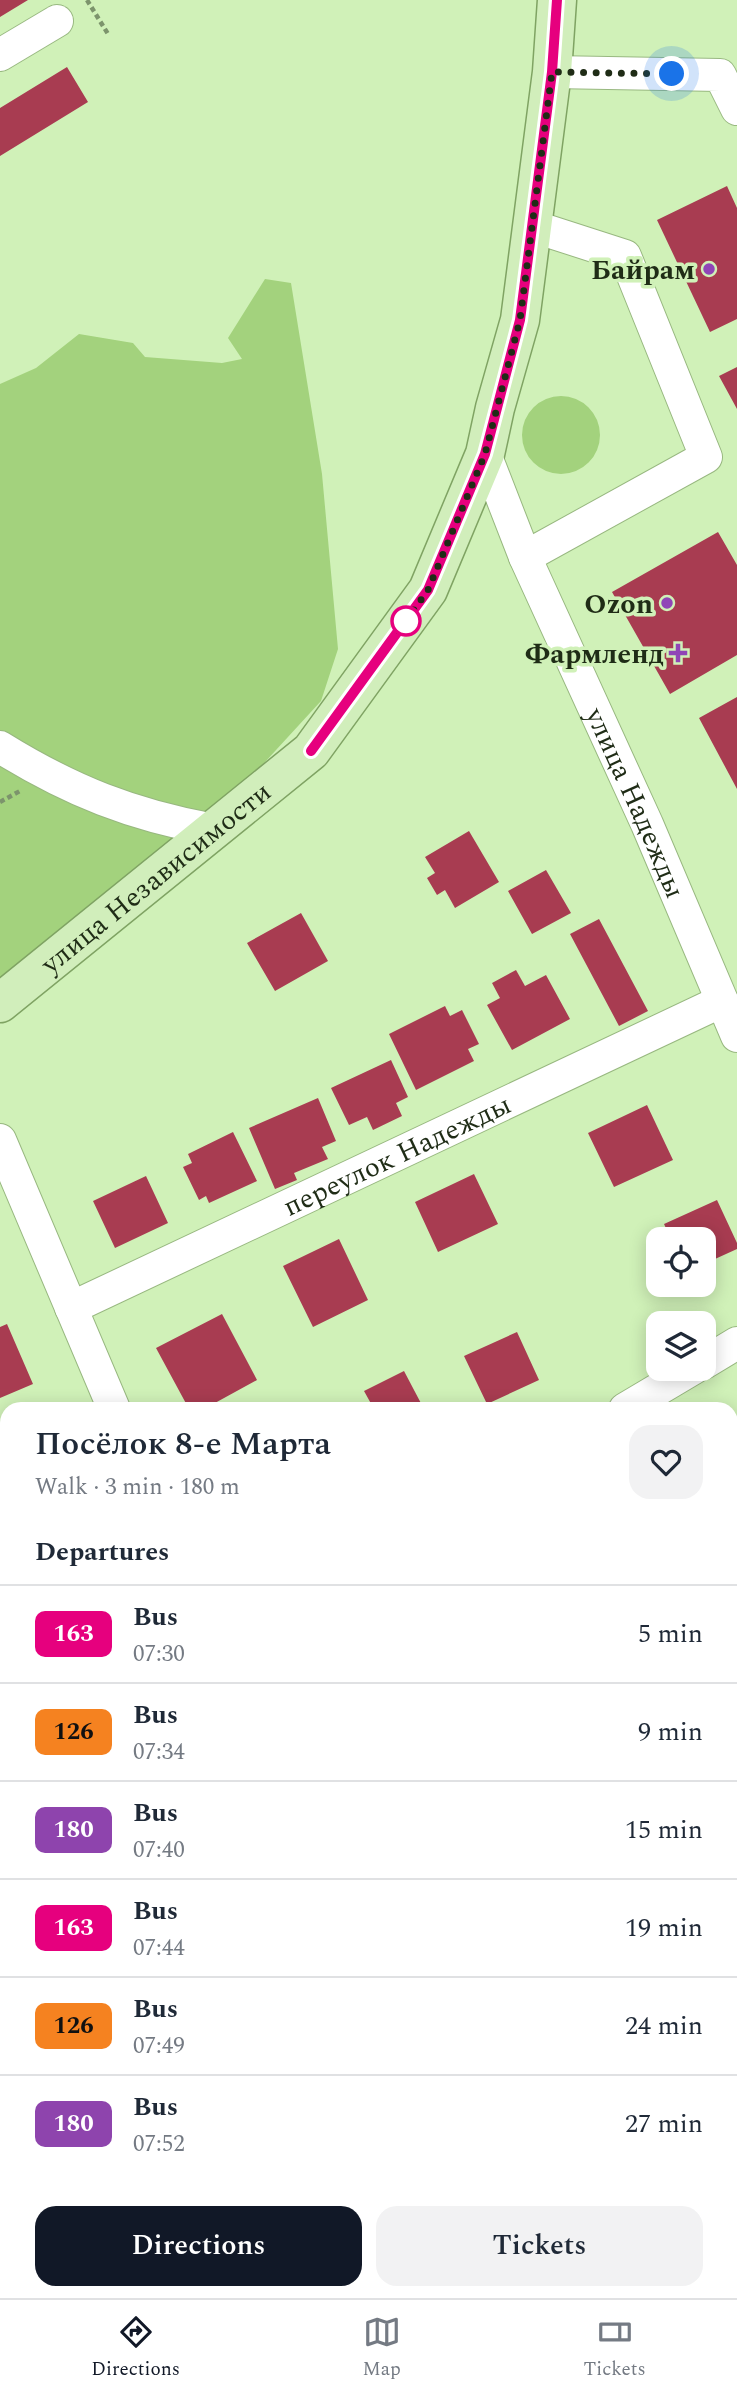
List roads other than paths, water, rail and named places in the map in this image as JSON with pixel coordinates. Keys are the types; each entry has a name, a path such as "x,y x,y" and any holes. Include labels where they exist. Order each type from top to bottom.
{"main road":[{"name":"улица Независимости","path":"0,1003 311,751 428,590 485,454 520,320 552,72 557,0"}],"street":[{"path":"0,55 57,21"},
{"path":"552,72 720,75 737,109"},
{"path":"525,557 706,457 625,256 532,226"},
{"name":"улица Надежды","path":"485,454 525,557 646,824 737,1036"},
{"path":"0,747 91,797 176,823 214,830"},
{"name":"переулок Надежды","path":"71,1308 722,1002"},
{"path":"0,1140 111,1402"},
{"path":"716,1356 737,1343"},
{"path":"637,1402 672,1381"}],"place":[{"name":"Байрам","path":"709,269"},
{"name":"Ozon","path":"667,603"},
{"name":"Фармленд","path":"678,653"}]}
